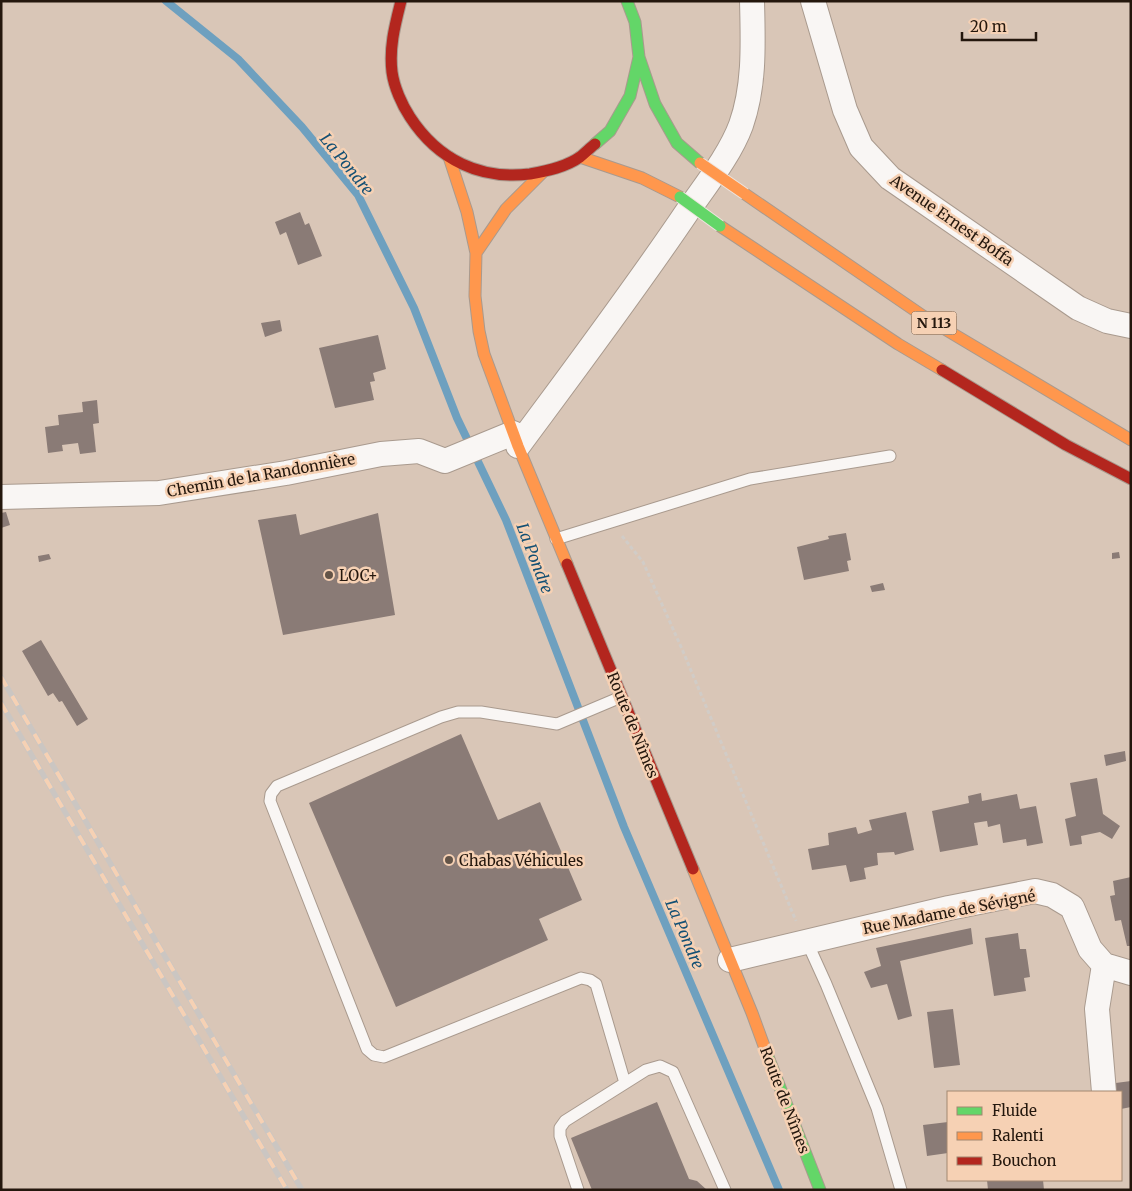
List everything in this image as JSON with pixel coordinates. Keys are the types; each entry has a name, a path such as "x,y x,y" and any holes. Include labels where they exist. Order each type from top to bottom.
{"main road":[{"path":"401,1 391,38 392,74 403,106 422,135 449,157 479,171 511,176 543,172 562,166 580,157 610,131 630,96 639,57 635,22 627,1"},
{"path":"386,23 391,38"},
{"name":"N 113","path":"639,57 654,104 678,143 700,163 922,316 1131,440"},
{"name":"Route de Nîmes","path":"449,157 467,212 476,253 475,296 484,354 556,539 752,1013 783,1098 820,1190"},
{"name":"N 113","path":"580,157 642,178 680,197 720,226 898,344 1066,445 1131,479"},
{"name":"Route de Nîmes","path":"476,253 502,212 543,172"}],"street":[{"path":"516,440 675,230 729,149 740,126 751,89 752,1"},
{"name":"Avenue Ernest Boffa","path":"813,1 845,110 861,147 890,178 1078,308 1107,321 1131,326"},
{"name":"Chemin de la Randonnière","path":"1,497 159,493 286,473 381,454 419,451 445,461 490,444 516,440"},
{"name":"Rue Madame de Sévigné","path":"730,960 950,908 1035,891 1052,895 1072,907 1090,949 1104,965"},
{"path":"1104,1091 1097,1010 1104,965 1131,973"}],"lane":[{"path":"556,539 750,479 890,456"},
{"path":"621,697 557,724 481,712 458,712 441,717 277,786 271,794 270,801 367,1049 374,1055 384,1057 581,978 596,984 625,1084"},
{"path":"806,942 826,984 877,1108 901,1190"},
{"path":"578,1190 560,1136 560,1128 565,1121 646,1070 660,1066 672,1072 725,1190"}],"path":[{"path":"610,522 643,562 682,649 806,942"}],"building":[{"path":"300,212 305,225 309,223 322,256 298,265 286,232 280,235 275,222"},
{"path":"280,320 282,331 265,337 261,323"},
{"path":"378,335 386,369 373,373 375,381 370,382 374,400 335,408 319,348"},
{"path":"97,400 99,423 93,424 96,452 80,454 78,443 62,445 63,451 48,453 45,427 59,425 58,415 83,412 82,402"},
{"path":"6,512 10,525 1,528 1,513"},
{"name":"LOC+","path":"378,513 395,615 283,635 258,520 296,514 300,535"},
{"path":"846,533 851,560 847,561 849,571 804,580 797,547 829,539 828,536"},
{"path":"1119,552 1120,558 1112,559 1112,553"},
{"path":"49,554 51,559 39,562 38,556"},
{"path":"883,583 885,590 872,592 870,586"},
{"path":"41,640 88,719 77,726 62,701 59,702 53,693 48,696 22,651"},
{"name":"Chabas Véhicules","path":"461,734 498,820 540,802 582,900 539,919 548,940 396,1007 309,803"},
{"path":"1125,751 1126,761 1106,766 1104,755"},
{"path":"1097,778 1103,814 1120,826 1112,839 1100,832 1081,836 1082,844 1070,846 1065,819 1076,816 1070,783"},
{"path":"981,793 982,801 1017,794 1020,809 1036,806 1043,843 1027,846 1026,839 1003,843 1000,824 988,827 987,821 974,823 978,845 940,852 932,811 969,803 968,796"},
{"path":"906,812 914,850 895,855 894,852 877,853 878,865 864,868 866,879 850,882 846,865 812,870 808,849 829,845 828,833 856,827 858,834 872,830 869,820"},
{"path":"1131,877 1131,946 1127,946 1121,920 1115,921 1110,896 1115,895 1113,881"},
{"path":"971,928 973,944 900,961 912,1016 898,1020 887,984 871,988 864,972 881,966 876,948"},
{"path":"1018,933 1020,949 1026,949 1030,977 1024,978 1026,991 994,996 985,938"},
{"path":"953,1009 960,1065 934,1068 927,1012"},
{"path":"1131,1081 1131,1107 1122,1109 1122,1091 1110,1091 1108,1084"},
{"path":"657,1102 689,1179 697,1181 707,1190 592,1190 571,1138"},
{"path":"947,1122 947,1153 927,1156 923,1125"},
{"path":"987,1181 1043,1181 1044,1190 988,1190"}],"waterway":[{"name":"La Pondre","path":"166,1 238,59 302,127 358,195 414,308 457,418 506,520 624,827 779,1190"}],"railway":[{"path":"1,677 302,1190"},
{"path":"1,703 287,1190"}],"traffic: fast":[{"path":"627,1 635,22 639,57 655,104 677,143 700,163"},
{"path":"595,144 610,131 630,96 639,57"},
{"path":"680,197 720,226"},
{"path":"767,1054 820,1190"}],"traffic: slow":[{"path":"449,157 467,212 476,253 475,296 484,354 518,446 567,564"},
{"path":"580,157 642,178 680,197"},
{"path":"700,163 745,194"},
{"path":"476,253 506,209 543,172"},
{"path":"745,194 923,316 1131,440"},
{"path":"720,226 898,344 942,370"},
{"path":"693,869 767,1054"}],"traffic: jam":[{"path":"401,1 392,45 391,63 395,84 401,101 410,117 421,132 447,156 477,170 494,174 530,174 563,166 580,157 595,144"},
{"path":"942,370 1066,445 1131,479"},
{"path":"567,564 693,869"}],"place":[{"name":"LOC+","path":"329,575"},
{"name":"Chabas Véhicules","path":"449,860"}]}
